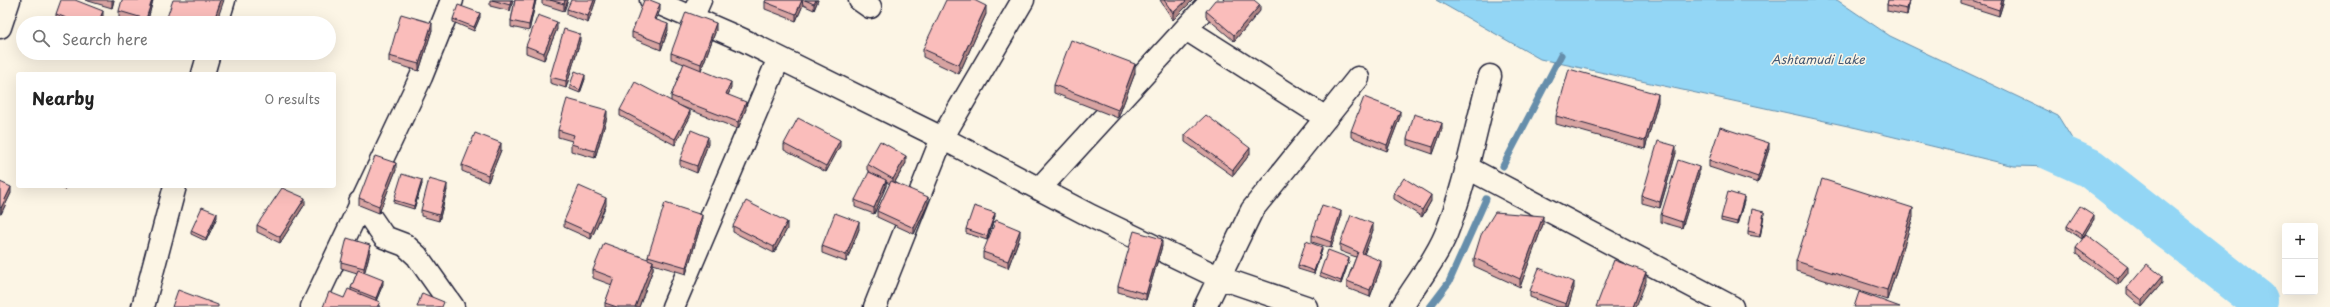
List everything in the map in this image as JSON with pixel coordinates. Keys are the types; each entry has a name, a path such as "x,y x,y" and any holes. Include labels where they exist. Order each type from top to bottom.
{"street":[{"path":"0,27 9,0"},
{"path":"219,16 224,0"},
{"path":"312,307 360,202 421,77 452,0"},
{"path":"651,0 696,9 779,58 1218,277 1306,307"},
{"path":"875,307 942,138 1023,0"},
{"path":"1039,189 1212,0"},
{"path":"1186,29 1326,118"},
{"path":"674,307 779,58"},
{"path":"204,72 207,60"},
{"path":"1402,307 1436,254 1446,235 1458,201 1490,76"},
{"path":"1204,307 1252,210 1358,78"},
{"path":"1466,167 1732,307"},
{"path":"144,307 174,188"},
{"path":"360,202 384,237 405,245 418,256 453,307"}],"water":[{"name":"Ashtamudi Lake","path":"1436,0 1837,0 1890,36 2058,116 2090,168 2014,166 1857,128 1540,59"}],"building":[{"path":"61,0 75,0 103,11 101,16 61,16 56,14"},
{"path":"122,0 152,0 147,16 136,16 119,11"},
{"path":"173,0 221,0 215,16 167,16"},
{"path":"492,0 511,0 510,5"},
{"path":"515,0 535,0 529,25 511,21"},
{"path":"550,0 565,0 564,4"},
{"path":"571,0 594,0 588,16 567,9"},
{"path":"644,0 650,0 660,4 654,19 668,24 661,43 632,32"},
{"path":"766,0 802,0 796,14 765,2"},
{"path":"805,0 816,0 814,4"},
{"path":"946,0 974,0 986,6 959,65 923,49"},
{"path":"1164,0 1187,0 1173,13"},
{"path":"1215,0 1254,0 1260,5 1234,35 1206,11"},
{"path":"1888,0 1909,0 1907,9 1887,5"},
{"path":"1969,0 2002,0 1999,10"},
{"path":"458,5 480,13 474,27 453,19"},
{"path":"686,12 716,23 701,64 671,53"},
{"path":"401,14 432,23 419,64 389,56"},
{"path":"538,15 557,22 544,53 526,46"},
{"path":"564,29 580,34 566,81 550,77"},
{"path":"1071,40 1135,64 1118,110 1054,85"},
{"path":"684,63 731,82 726,94 746,102 738,122 671,96"},
{"path":"1569,69 1658,94 1645,141 1556,116"},
{"path":"575,71 585,75 580,90 570,85"},
{"path":"635,82 690,111 675,139 620,110"},
{"path":"1364,97 1400,111 1387,145 1351,131"},
{"path":"567,99 607,110 595,151 571,144 574,135 558,130"},
{"path":"1414,114 1442,123 1433,147 1407,139"},
{"path":"1206,115 1250,148 1233,170 1185,135"},
{"path":"798,118 840,140 826,166 784,144"},
{"path":"1720,127 1769,143 1758,177 1709,160"},
{"path":"691,130 708,137 697,166 680,160"},
{"path":"475,133 501,143 488,175 462,165"},
{"path":"880,141 906,156 893,179 867,164"},
{"path":"1658,141 1676,146 1660,202 1642,196"},
{"path":"375,156 396,163 379,206 359,198"},
{"path":"1678,160 1699,167 1682,222 1661,215"},
{"path":"869,172 886,180 874,208 855,200"},
{"path":"402,174 422,180 414,206 394,200"},
{"path":"1404,178 1431,195 1422,210 1394,193"},
{"path":"429,179 447,184 439,215 421,210"},
{"path":"1822,179 1913,208 1887,290 1796,261"},
{"path":"891,181 928,197 914,228 877,211"},
{"path":"0,182 11,187 1,208 0,207"},
{"path":"579,186 606,198 591,233 564,221"},
{"path":"282,188 305,198 280,237 257,225"},
{"path":"1728,192 1744,197 1737,222 1721,218"},
{"path":"746,201 787,222 774,247 733,226"},
{"path":"665,203 702,215 686,267 648,256"},
{"path":"1322,205 1341,211 1331,242 1312,235"},
{"path":"974,206 995,213 987,236 966,229"},
{"path":"2080,206 2094,215 2082,235 2067,226"},
{"path":"202,207 217,213 206,238 191,231"},
{"path":"1752,209 1764,212 1760,234 1748,231"},
{"path":"1495,212 1543,216 1520,279 1474,258 1481,235"},
{"path":"835,213 859,222 846,255 822,246"},
{"path":"1351,215 1373,224 1362,253 1381,261 1370,290 1347,281 1358,252 1340,244"},
{"path":"996,220 1020,230 1008,261 983,252"},
{"path":"1134,231 1162,239 1146,294 1118,286"},
{"path":"2086,234 2128,266 2118,279 2076,248"},
{"path":"347,238 370,245 364,268 341,262"},
{"path":"1306,241 1322,247 1314,271 1298,265"},
{"path":"604,243 653,261 635,307 617,307 605,303 614,278 593,270"},
{"path":"1328,250 1349,258 1341,281 1320,273"},
{"path":"1614,260 1646,272 1633,307 1596,307"},
{"path":"2147,264 2162,276 2142,300 2127,288"},
{"path":"1539,268 1574,282 1566,304 1530,291"},
{"path":"358,270 383,280 376,298 351,288"},
{"path":"348,289 380,302 377,307 323,307 329,292 344,298"},
{"path":"178,290 218,305 218,307 172,307"},
{"path":"1859,292 1900,307 1854,307"},
{"path":"422,293 444,302 442,307 417,307"}],"waterway":[{"path":"1503,166 1561,55"},
{"path":"2039,145 2090,168 2258,300"},
{"path":"1430,307 1449,282 1486,199"},
{"path":"2258,300 2261,307"}]}
